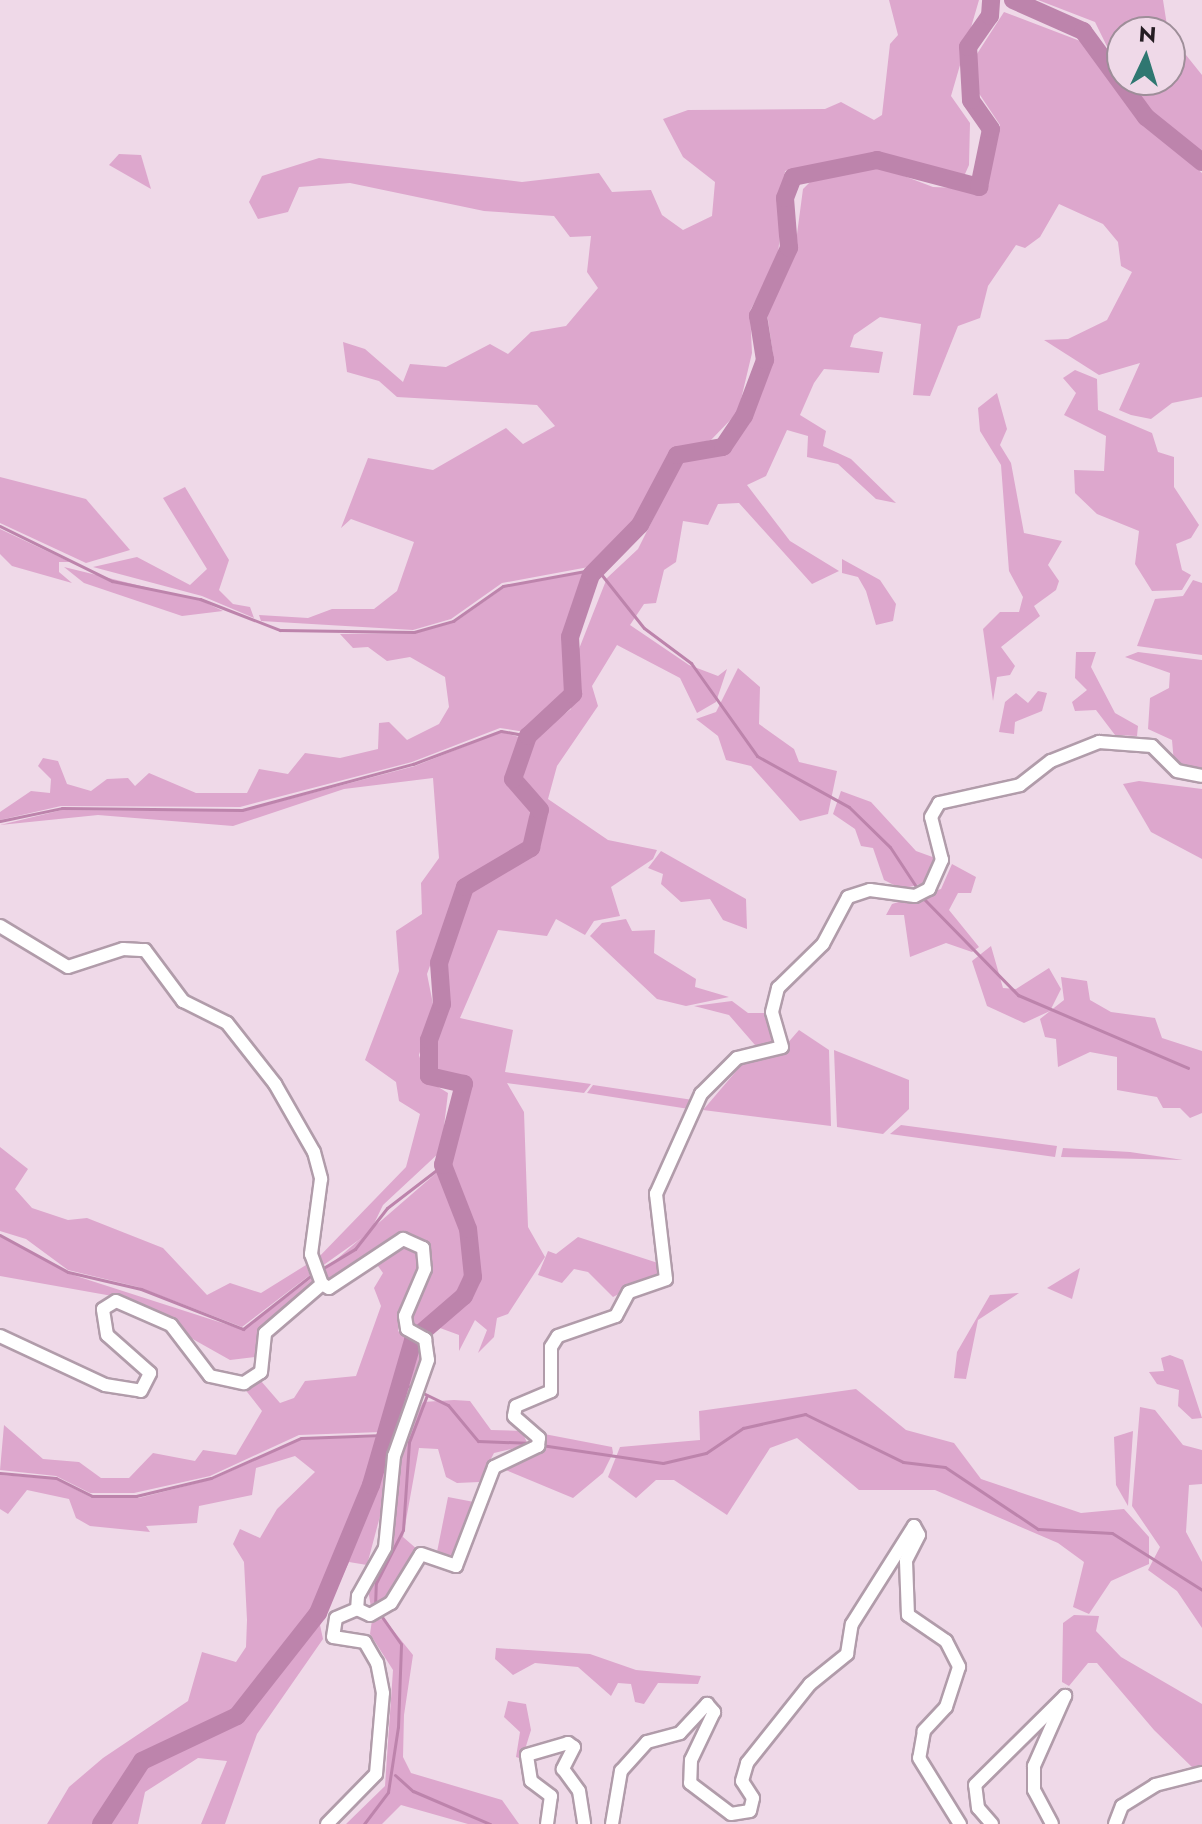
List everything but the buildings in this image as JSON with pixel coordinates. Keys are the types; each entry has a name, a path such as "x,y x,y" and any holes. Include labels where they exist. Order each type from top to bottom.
{"street":[{"path":"327,1824 376,1774 383,1693 377,1663 365,1642 333,1637 336,1618 357,1609 382,1612 421,1554 456,1566 494,1467 538,1446 539,1438 514,1416 516,1406 551,1391 549,1360 558,1336 616,1316 629,1292 666,1279 656,1194 701,1094 737,1058 782,1047 772,1012 778,988 823,944 848,897 870,890 915,896 929,889 942,860 931,817 939,803 1020,785 1051,761 1099,742 1152,746 1177,771 1202,776"},
{"path":"0,926 68,967 123,949 145,950 183,1001 227,1023 275,1084 314,1152 321,1179 318,1277 265,1333 261,1372 244,1383 210,1376 171,1325 116,1301 103,1309 107,1335 150,1373 141,1391 105,1385 0,1336"},
{"path":"318,1277 329,1288 387,1245 416,1242 427,1255 406,1305 407,1329 425,1339 419,1401 394,1456 385,1548 357,1609"},
{"path":"612,1824 621,1771 647,1742 680,1733 707,1704 714,1712 691,1760 690,1783 731,1814 750,1811 753,1798 742,1781 747,1763 810,1684 847,1654 852,1624 914,1526 919,1535 906,1561 908,1615 946,1641 959,1667 946,1707 924,1731 919,1758 960,1824"},
{"path":"992,1824 978,1808 975,1785 1065,1696 1034,1766 1034,1790 1052,1824"},
{"path":"547,1824 551,1796 531,1781 527,1755 568,1743 574,1747 563,1769 579,1791 584,1824"},
{"path":"1115,1824 1122,1806 1155,1785 1202,1773"}],"shaded area":[{"path":"889,0 979,0 951,96 970,123 969,165 965,174 949,175 873,154 785,171 778,256 750,311 752,353 738,412 711,440 671,450 636,524 594,566 502,583 451,619 413,630 261,621 259,615 308,618 332,609 374,609 397,591 414,542 351,519 341,528 368,458 433,470 506,428 523,444 555,426 537,405 397,397 379,381 347,372 343,342 365,349 403,382 410,364 446,367 490,344 508,354 531,332 566,326 598,288 587,272 591,236 570,237 554,216 484,211 350,183 299,187 288,212 258,219 249,202 262,176 319,158 522,182 599,173 612,192 651,190 662,215 683,230 712,216 715,182 683,157 663,119 688,110 825,109 841,102 874,120 882,115 890,44 898,35"},
{"path":"1038,0 1163,0 1166,16 1106,16 1106,44 1095,22"},
{"path":"1004,12 1088,44 1106,71 1106,96 1123,96 1136,116 1202,173 1202,397 1172,403 1151,419 1131,415 1119,410 1140,363 1099,375 1044,340 1068,339 1107,320 1132,272 1121,266 1118,242 1103,224 1059,204 1040,237 1025,248 1016,245 988,286 980,318 958,326 930,396 913,395 921,324 880,317 854,335 850,347 883,352 879,373 824,369 814,383 800,415 826,431 823,446 851,459 896,503 876,499 838,464 807,457 808,436 787,430 766,476 747,485 790,541 839,571 812,584 739,503 718,504 708,525 683,521 676,562 664,570 656,603 644,604 630,625 689,665 718,676 727,669 716,702 697,713 680,678 617,645 592,686 598,706 557,766 548,799 608,840 657,850 653,859 611,887 620,916 594,921 585,935 556,919 547,936 498,930 460,1018 513,1030 505,1072 591,1084 584,1093 507,1083 524,1112 528,1227 545,1257 508,1314 497,1318 494,1337 478,1353 487,1330 475,1320 459,1351 459,1335 440,1328 423,1333 467,1298 476,1277 472,1228 446,1164 469,1077 436,1073 433,1040 448,1002 444,962 458,917 470,892 525,861 540,844 546,820 523,777 528,754 533,738 571,709 577,654 607,578 638,549 683,459 725,451 750,416 773,354 767,313 795,249 803,189 817,175 875,165 933,187 984,189 1000,125 978,92 975,57"},
{"path":"1186,55 1202,75 1202,154 1169,134 1137,96 1186,96"},
{"path":"119,154 141,155 151,189 109,165"},
{"path":"1075,370 1097,379 1098,410 1152,433 1158,452 1174,457 1174,487 1199,525 1191,538 1176,544 1182,570 1191,575 1182,590 1152,591 1135,564 1139,531 1097,514 1075,493 1074,470 1104,471 1106,436 1064,415 1076,393 1063,378"},
{"path":"997,393 1007,429 1000,445 1011,463 1024,533 1062,541 1048,565 1059,581 1056,590 1034,606 1040,616 1001,647 1015,666 1010,675 997,677 993,701 983,629 1000,612 1019,612 1023,597 1009,571 1001,465 980,431 978,408"},
{"path":"0,477 86,499 130,550 86,563 0,523"},
{"path":"185,487 229,560 219,590 233,604 250,607 254,618 202,596 93,567 137,557 190,585 207,569 163,498"},
{"path":"0,529 70,562 59,562 59,572 72,583 12,566 0,554"},
{"path":"842,559 880,580 896,604 893,621 876,625 866,591 858,577 842,573"},
{"path":"64,567 202,601 223,611 182,616 84,583"},
{"path":"593,571 568,637 568,693 525,732 500,728 412,762 240,807 61,806 0,820 0,812 31,791 50,793 51,779 38,766 43,758 58,761 67,784 91,791 107,779 128,778 135,786 149,773 196,793 247,793 259,769 288,774 305,753 340,758 378,749 379,723 389,722 407,740 439,724 449,707 445,677 410,657 387,661 368,647 353,648 340,634 416,633 455,622 505,587"},
{"path":"1193,580 1202,583 1202,655 1137,646 1155,599 1183,596"},
{"path":"1076,652 1096,652 1091,667 1115,713 1138,726 1137,736 1115,735 1096,710 1075,711 1072,702 1087,690 1075,678"},
{"path":"1138,652 1202,660 1202,768 1174,763 1172,740 1148,729 1150,698 1169,688 1170,673 1125,657"},
{"path":"738,668 760,687 759,724 794,749 799,762 837,771 828,814 800,821 751,766 726,760 718,736 696,719 716,712"},
{"path":"1038,691 1047,693 1042,711 1015,722 1014,734 999,732 1005,702 1016,693 1028,703"},
{"path":"501,732 523,738 508,778 530,808 529,834 525,846 459,885 427,974 434,1009 419,1055 427,1080 448,1093 441,1151 383,1205 370,1232 318,1269 315,1261 406,1167 420,1114 399,1101 396,1082 365,1060 399,971 396,931 422,914 421,883 439,858 433,778 344,789 233,826 98,815 0,825 62,810 244,811 415,766"},
{"path":"1139,781 1202,789 1202,859 1151,832 1123,784"},
{"path":"841,791 871,802 916,851 938,859 928,882 902,889 884,880 873,848 861,846 855,829 833,814"},
{"path":"661,851 746,899 747,929 723,920 710,899 681,902 661,884 663,874 648,868"},
{"path":"952,864 976,877 971,893 958,893 949,910 979,947 972,952 946,943 910,957 904,915 886,915 892,904 941,889"},
{"path":"626,919 632,931 655,930 654,953 696,979 695,987 729,997 686,1006 657,999 590,936 602,923"},
{"path":"991,946 1003,988 1016,989 1049,968 1061,989 1050,1011 1024,1023 987,1006 972,961"},
{"path":"1061,977 1087,981 1090,1000 1111,1012 1155,1018 1162,1038 1202,1051 1202,1113 1190,1118 1180,1108 1163,1108 1157,1097 1117,1090 1117,1057 1090,1052 1058,1067 1056,1039 1045,1037 1040,1019 1064,1000"},
{"path":"732,1001 748,1013 767,1013 777,1045 755,1045 729,1015 694,1006"},
{"path":"799,1030 829,1050 831,1126 703,1110 744,1062 779,1053"},
{"path":"834,1050 909,1080 909,1109 883,1134 837,1127"},
{"path":"593,1085 693,1100 689,1109 587,1093"},
{"path":"901,1125 1057,1146 1055,1157 890,1134"},
{"path":"0,1147 28,1169 15,1189 32,1208 68,1220 87,1218 163,1248 207,1295 230,1283 261,1293 306,1265 310,1275 242,1327 138,1287 68,1270 26,1239 0,1231"},
{"path":"1063,1148 1130,1152 1183,1160 1061,1157"},
{"path":"442,1168 465,1231 470,1278 462,1295 418,1331 407,1314 428,1270 427,1247 397,1238 329,1282 322,1272"},
{"path":"0,1236 70,1274 244,1330 313,1277 316,1285 267,1324 255,1357 230,1360 118,1297 0,1276"},
{"path":"578,1237 661,1264 662,1272 613,1297 588,1272 574,1269 562,1283 538,1275 548,1251 556,1254"},
{"path":"404,1242 418,1245 425,1260 404,1302 398,1331 410,1340 381,1432 299,1435 210,1476 134,1493 90,1493 56,1476 0,1470 4,1425 43,1459 79,1462 101,1478 129,1478 153,1453 195,1461 203,1450 236,1455 262,1411 244,1388 261,1381 280,1403 294,1398 305,1381 356,1376 381,1306 374,1288 383,1273 373,1259"},
{"path":"1080,1268 1072,1299 1047,1288"},
{"path":"1019,1293 978,1320 966,1379 954,1378 957,1352 990,1295"},
{"path":"419,1343 424,1351 367,1565 349,1562 320,1625 323,1639 257,1734 225,1824 201,1824 227,1761 198,1758 145,1792 138,1824 104,1824 142,1766 239,1717 315,1622 374,1484"},
{"path":"1170,1355 1183,1360 1202,1418 1192,1419 1178,1406 1179,1390 1157,1384 1149,1372 1164,1371 1161,1358"},
{"path":"856,1389 906,1430 954,1443 981,1479 1081,1513 1124,1509 1149,1537 1149,1564 1111,1581 1089,1614 1073,1607 1084,1562 1058,1543 935,1490 859,1490 797,1438 770,1448 727,1515 674,1480 656,1480 636,1498 608,1477 620,1447 700,1440 699,1411"},
{"path":"470,1401 491,1430 522,1431 528,1445 494,1453 479,1482 457,1483 446,1477 438,1449 419,1448 403,1537 418,1550 380,1604 371,1607 368,1590 391,1551 398,1461 416,1415 423,1402"},
{"path":"1140,1407 1155,1410 1183,1445 1202,1450 1202,1484 1189,1485 1186,1532 1202,1562 1202,1628 1177,1591 1148,1570 1160,1547 1132,1506"},
{"path":"1133,1431 1128,1506 1116,1485 1114,1437"},
{"path":"539,1433 612,1447 613,1453 603,1473 573,1498 501,1468 532,1455"},
{"path":"381,1437 316,1613 236,1715 140,1760 99,1824 47,1824 69,1787 103,1758 188,1701 202,1652 236,1662 246,1647 247,1620 244,1562 233,1544 240,1529 260,1538 277,1509 315,1472 295,1456 256,1468 252,1495 199,1506 197,1523 146,1526 150,1532 90,1526 76,1518 69,1499 27,1490 8,1514 0,1509 0,1475 56,1479 92,1498 139,1498 213,1479 302,1439"},
{"path":"448,1497 474,1502 454,1559 437,1552"},
{"path":"1074,1615 1099,1616 1096,1631 1121,1657 1202,1704 1202,1766 1195,1770 1154,1730 1097,1663 1088,1663 1069,1686 1062,1682 1063,1623"},
{"path":"384,1619 413,1655 404,1715 403,1757 411,1773 502,1800 519,1824 468,1824 401,1805 382,1824 346,1824 385,1786 393,1670 370,1634 372,1620"},
{"path":"496,1648 590,1654 636,1670 701,1676 698,1684 658,1683 644,1704 635,1702 631,1684 618,1683 611,1696 578,1667 535,1663 513,1675 495,1659"},
{"path":"508,1701 526,1704 531,1730 522,1759 516,1757 520,1732 504,1717"}],"waterway":[{"path":"101,1824 142,1761 237,1716 318,1613 371,1485 413,1340 464,1296 473,1277 468,1229 443,1165 464,1084 429,1076 429,1040 442,1004 439,963 465,887 531,848 540,810 513,779 528,736 573,694 570,637 591,575 640,525 677,455 723,447 744,416 765,360 758,316 789,248 785,198 793,177 877,160 979,187 991,129 971,100 968,47 990,16 991,0"},
{"path":"1013,0 1083,31 1146,117 1202,162"},
{"path":"0,526 112,581 200,599 280,630 414,632 453,621 503,586 597,569 644,628 691,663 757,756 849,807 890,847 919,891"},
{"path":"0,821 62,808 242,810 413,764 501,731 528,736"},
{"path":"923,898 1018,995 1188,1068"},
{"path":"320,1270 355,1249 387,1208 443,1165"},
{"path":"0,1235 68,1272 141,1289 243,1329 313,1274"},
{"path":"400,1382 414,1389"},
{"path":"421,1392 448,1405 478,1441 533,1443"},
{"path":"375,1607 376,1583 403,1530 409,1442 427,1395"},
{"path":"541,1445 663,1463 706,1453 743,1428 805,1414 903,1462 945,1467 1038,1529 1112,1533 1202,1590"},
{"path":"0,1473 56,1478 92,1496 136,1496 211,1478 301,1438 384,1435"},
{"path":"364,1824 388,1792 398,1727 401,1644 379,1613"},
{"path":"395,1775 413,1791 490,1824"}]}
